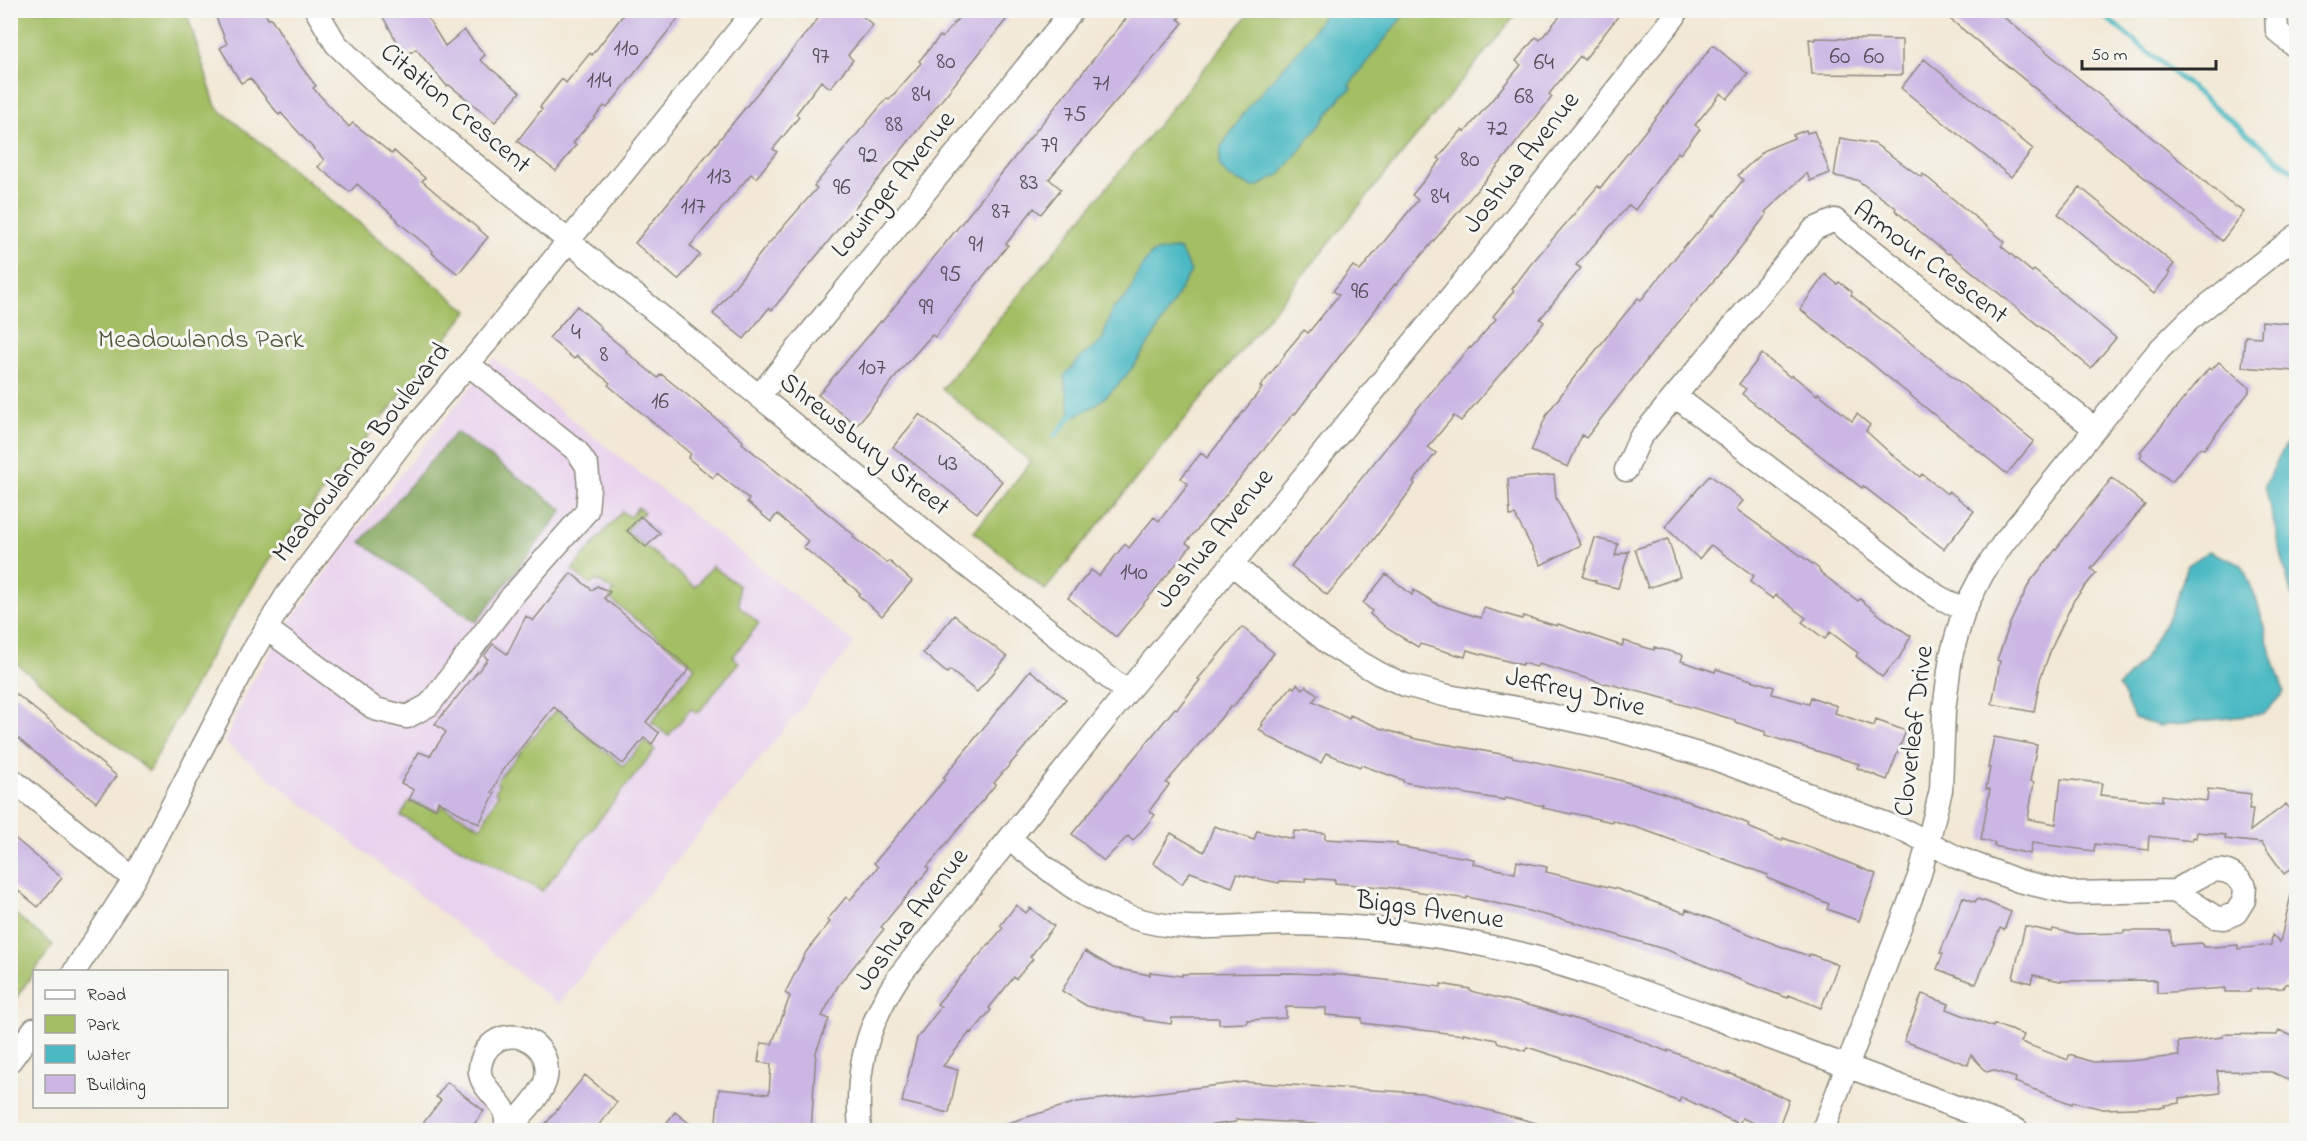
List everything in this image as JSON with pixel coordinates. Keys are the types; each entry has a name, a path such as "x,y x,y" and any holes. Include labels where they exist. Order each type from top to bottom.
{"street":[{"name":"Citation Crescent","path":"316,10 336,44 387,93 568,241"},
{"name":"Meadowlands Boulevard","path":"75,970 134,879 250,654 316,553 407,436 755,10"},
{"name":"Lowinger Avenue","path":"759,396 1073,10"},
{"name":"Joshua Avenue","path":"860,1131 858,1102 861,1066 869,1035 879,1007 914,956 1482,259 1675,16 1676,10"},
{"path":"2276,10 2277,31 2296,47"},
{"name":"Armour Crescent","path":"1626,470 1640,438 1814,228 1835,220 2095,429"},
{"name":"Shrewsbury Street","path":"568,241 1127,692"},
{"name":"Cloverleaf Drive","path":"1823,1131 1920,874 1941,790 1945,691 1956,634 1964,610 1983,573 2004,542 2159,350 2175,334 2295,241"},
{"path":"267,629 375,710 407,717 429,705 512,596 586,511 589,488 587,466 577,451 468,364"},
{"path":"1675,396 1928,589 1964,610"},
{"name":"Jeffrey Drive","path":"1232,564 1332,646 1380,674 1405,685 1634,735 1715,759 1846,807 2019,881 2070,893 2175,891"},
{"path":"10,778 134,879"},
{"name":"Biggs Avenue","path":"1010,839 1080,892 1117,912 1140,920 1180,926 1291,924 1411,933 1517,952 1607,978 1847,1065 2017,1131"},
{"path":"10,1061 33,1030"}],"shaded area":[{"path":"494,358 855,643 558,1004 225,743 245,694 287,625 364,521"}],"green space":[{"name":"Meadowlands Park","path":"10,11 186,11 216,107 468,311 271,557 215,647 149,771 11,659"},
{"path":"1251,11 1519,11 1045,590 974,532 1031,462 942,389"},
{"path":"456,432 563,510 476,622 361,542"},
{"path":"638,507 644,512 627,531 695,587 712,566 738,585 739,606 759,623 733,657 739,662 698,713 691,709 668,736 651,722 695,667 609,598 614,591 596,580 591,585 572,570 622,511 630,517"},
{"path":"556,710 623,766 645,741 655,750 542,891 401,816 409,801 438,811 441,805 481,827 498,794 495,792 499,784 495,782"},
{"path":"11,911 53,945 36,970 33,970 33,974 11,1005"}],"water":[{"path":"1326,11 1407,11 1349,85 1352,89 1343,95 1281,174 1253,187 1229,177 1219,165 1221,147 1249,106 1304,44"},
{"path":"1180,250 1191,271 1155,334 1126,376 1109,394 1091,408 1071,417 1064,376 1082,356 1102,341 1112,310 1128,295 1140,269 1152,253"},
{"path":"2296,439 2296,605 2290,591 2265,485 2286,444"},
{"path":"2209,551 2242,565 2257,600 2284,692 2264,714 2159,726 2134,718 2119,686 2143,660 2171,613 2188,565"}],"building":[{"path":"213,10 264,10 316,86 313,88 349,127 353,123 392,154 394,151 425,178 422,181 488,237 458,274 357,184 350,192 318,167 324,160 281,113 279,115 250,78 241,83 220,48 227,44"},
{"path":"379,10 423,10 445,46 464,30 485,55 480,60 520,92 495,122 449,85 447,86 416,49 405,56"},
{"path":"627,10 685,10 607,108 604,106 573,143 576,145 556,171 517,141 562,79 566,83 590,53 592,55"},
{"path":"825,10 855,10 873,25 848,55 853,60 830,88 821,81 796,114 799,117 773,149 777,152 756,178 751,174 690,246 700,255 678,280 635,243"},
{"path":"965,10 1014,10 819,253 772,310 769,308 744,339 713,314 764,249 817,188 814,186 887,98 889,100 921,63 919,61 940,36 942,38"},
{"path":"1133,10 1186,10 1178,19 1183,23 1049,179 1061,189 1041,214 1034,208 1006,244 1008,245 935,337 932,335 906,364 857,425 818,395 882,322"},
{"path":"1565,10 1623,10 1584,60 1580,56 1549,94 1552,97 1501,162 1395,284 1295,414 1186,543 1191,546 1116,637 1068,598 1091,570 1099,576 1125,544 1129,548 1154,517 1159,521 1188,484 1181,478 1201,453 1207,458 1262,388 1260,387 1284,354 1304,330 1308,333 1339,295 1333,291 1353,266 1360,271 1418,200 1412,195 1441,160 1438,158 1462,130 1465,132 1521,65 1516,61 1536,37 1540,40"},
{"path":"1939,10 1995,10 2228,202 2244,212 2222,241"},
{"path":"1815,38 1902,40 1902,75 1812,74 1809,39 1815,40"},
{"path":"1713,45 1748,74 1727,99 1721,93 1695,125 1700,129 1680,154 1678,152 1635,210 1629,205 1576,265 1581,268 1540,319 1544,322 1461,421 1454,416 1428,447 1436,453 1413,482 1415,484 1372,542 1327,595 1291,566 1426,398 1496,319 1493,316 1514,291 1512,289 1531,264 1598,186 1600,188"},
{"path":"1924,59 2033,149 2011,177 1901,88"},
{"path":"1806,130 1807,133 1814,131 1830,173 1810,181 1807,173 1765,212 1767,214 1722,271 1654,351 1586,438 1582,435 1568,467 1531,451 1547,414 1572,380 1638,298 1641,300 1687,243 1714,216 1743,180 1738,175 1765,150 1794,138 1793,135"},
{"path":"1840,138 1875,144 1921,177 1923,174 2005,242 2001,246 2032,272 2034,270 2116,338 2091,368 1923,234 1895,210 1896,208 1857,180 1834,176"},
{"path":"2080,187 2174,264 2154,294 2058,214"},
{"path":"1825,274 1852,292 1851,295 2034,441 2007,474 1851,347 1800,309"},
{"path":"577,306 626,352 658,378 661,374 691,398 854,535 853,537 887,563 889,561 912,581 882,616 858,595 860,593 803,547 808,541 777,514 771,522 747,502 749,499 717,473 713,478 688,458 691,454 608,385 610,383 577,356 574,359 549,338"},
{"path":"2262,321 2296,324 2296,371 2242,367 2245,336 2261,337"},
{"path":"1762,354 1790,377 1792,375 1817,395 1818,393 1852,421 1857,414 1870,425 1866,431 1890,453 1920,477 1922,474 1947,494 1949,491 1974,511 1944,549 1742,394 1746,389 1739,384"},
{"path":"2219,362 2249,387 2249,392 2204,449 2199,448 2172,482 2140,457 2142,454 2140,452 2209,368 2211,370"},
{"path":"920,414 1002,481 977,513 893,447"},
{"path":"1554,475 1556,498 1581,545 1541,565 1515,515 1510,516 1508,479"},
{"path":"1710,475 1743,501 1736,509 1818,568 1820,572 1858,601 1860,599 1911,636 1899,658 1882,677 1856,656 1858,653 1830,632 1825,639 1802,622 1806,618 1776,595 1773,599 1750,582 1754,576 1711,545 1699,559 1665,527"},
{"path":"2112,478 2145,505 2091,569 2096,573 2074,600 2040,679 2034,712 1992,704 2000,661 1997,660 2011,621 2030,582"},
{"path":"640,516 660,533 646,547 627,531"},
{"path":"1595,538 1618,544 1615,556 1629,551 1618,588 1595,583 1596,581 1583,577"},
{"path":"1668,539 1680,577 1648,588 1635,549"},
{"path":"571,573 592,590 597,586 610,592 604,598 690,668 646,722 659,733 652,744 644,738 623,764 554,707 502,771 492,792 495,793 479,824 438,801 436,808 409,800 414,790 401,783 419,752 430,756 446,732 435,724 488,659 484,656 493,644 507,654 526,616 533,621"},
{"path":"1386,574 1412,595 1414,590 1437,604 1481,618 1484,608 1522,619 1523,616 1557,626 1558,624 1622,646 1624,641 1654,650 1654,647 1683,655 1681,661 1774,687 1772,694 1809,704 1811,697 1837,706 1835,713 1874,726 1876,720 1906,731 1887,780 1857,768 1859,764 1765,735 1766,732 1735,722 1735,720 1674,701 1605,684 1539,664 1536,667 1523,663 1522,665 1467,650 1465,657 1420,644 1418,647 1388,629 1370,614 1372,611 1363,603"},
{"path":"954,615 1007,657 977,692 950,670 947,673 923,653"},
{"path":"1242,627 1274,653 1233,707 1231,706 1166,783 1169,785 1149,811 1155,815 1133,841 1128,836 1104,861 1072,834 1175,708 1177,709 1200,680 1198,679"},
{"path":"1030,670 1066,699 994,783 996,784 927,867 929,869 881,927 884,929 838,986 822,1016 829,1019 816,1052 811,1131 715,1131 719,1089 769,1094 771,1064 758,1062 761,1043 772,1044 790,996 785,993 806,952 830,922 827,920 846,897 850,900 878,867 874,863 945,779 943,778"},
{"path":"1297,684 1303,689 1306,686 1318,695 1313,701 1349,719 1350,715 1380,728 1416,739 1512,756 1612,778 1654,790 1719,812 1782,841 1783,838 1876,874 1859,921 1827,909 1829,904 1767,878 1768,875 1612,820 1612,822 1571,814 1505,798 1505,800 1403,782 1403,780 1361,765 1360,767 1326,753 1321,763 1269,737 1259,729 1292,686 1294,688"},
{"path":"10,689 117,776 96,802 10,732"},
{"path":"1994,737 2037,745 2030,781 2034,782 2028,819 2056,824 2061,779 2102,783 2100,795 2162,801 2162,795 2207,801 2208,789 2251,794 2249,809 2253,809 2250,831 2286,804 2296,819 2296,865 2284,874 2262,843 2225,839 2226,835 2197,832 2196,838 2193,837 2192,841 2149,836 2148,850 2095,844 2094,851 2032,843 2030,854 1994,846 1995,843 1981,840 1990,789 1986,789"},
{"path":"1214,826 1254,840 1257,831 1293,839 1294,831 1325,833 1325,839 1397,843 1397,846 1474,859 1473,864 1515,873 1517,861 1547,867 1546,872 1617,889 1685,913 1686,909 1777,945 1838,965 1821,1008 1789,995 1788,998 1758,987 1667,950 1577,923 1467,897 1467,899 1394,888 1335,883 1335,880 1305,878 1305,882 1280,881 1279,883 1237,874 1232,887 1190,872 1182,884 1153,863 1171,833 1204,852"},
{"path":"10,834 62,878 38,907 10,884"},
{"path":"2291,895 2296,895 2296,983 2285,984 2283,988 2250,989 2250,992 2225,992 2225,988 2157,993 2157,980 2060,981 2033,975 2031,983 2013,978 2025,926 2052,932 2053,929 2077,934 2170,931 2172,945 2202,943 2203,947 2213,947 2238,945 2238,949 2271,945 2272,935 2280,942"},
{"path":"1963,897 1975,902 1977,899 1987,902 2011,912 2004,930 2000,928 1976,984 1937,969 1943,954 1940,953"},
{"path":"1016,905 1026,913 1030,908 1054,926 1030,957 1033,959 1016,979 1014,977 989,1008 991,1010 943,1066 958,1070 949,1113 902,1102 917,1038 941,1007 937,1004 1003,928 1000,926"},
{"path":"1085,951 1113,968 1150,975 1150,972 1182,976 1182,974 1290,973 1344,975 1470,989 1470,991 1543,1009 1633,1037 1729,1073 1789,1100 1777,1131 1773,1131 1742,1118 1739,1124 1681,1097 1679,1102 1623,1078 1527,1047 1525,1051 1497,1042 1497,1040 1463,1033 1463,1035 1362,1023 1362,1018 1326,1015 1326,1008 1286,1007 1286,1018 1247,1020 1247,1023 1219,1024 1219,1018 1172,1018 1171,1024 1144,1020 1144,1018 1087,1006 1062,991"},
{"path":"1922,994 1949,1004 1947,1009 1993,1027 1994,1024 2024,1035 2021,1042 2068,1060 2069,1055 2093,1062 2179,1056 2178,1042 2223,1037 2223,1034 2277,1035 2279,1030 2296,1038 2296,1083 2272,1072 2217,1071 2220,1093 2180,1098 2180,1103 2164,1105 2165,1107 2103,1109 2073,1102 2072,1104 2015,1082 2016,1078 1993,1070 1987,1072 1971,1055 1968,1065 1904,1041"},
{"path":"585,1075 617,1102 594,1131 540,1131"},
{"path":"447,1082 484,1111 469,1131 417,1131 441,1100 436,1097"},
{"path":"1244,1082 1422,1093 1548,1126 1548,1131 1427,1131 1236,1119 1236,1122 1164,1131 994,1131 994,1127 1077,1102"},
{"path":"675,1112 699,1131 660,1131"}],"waterway":[{"path":"2097,10 2296,174"},
{"path":"1055,436 1075,411"}]}
